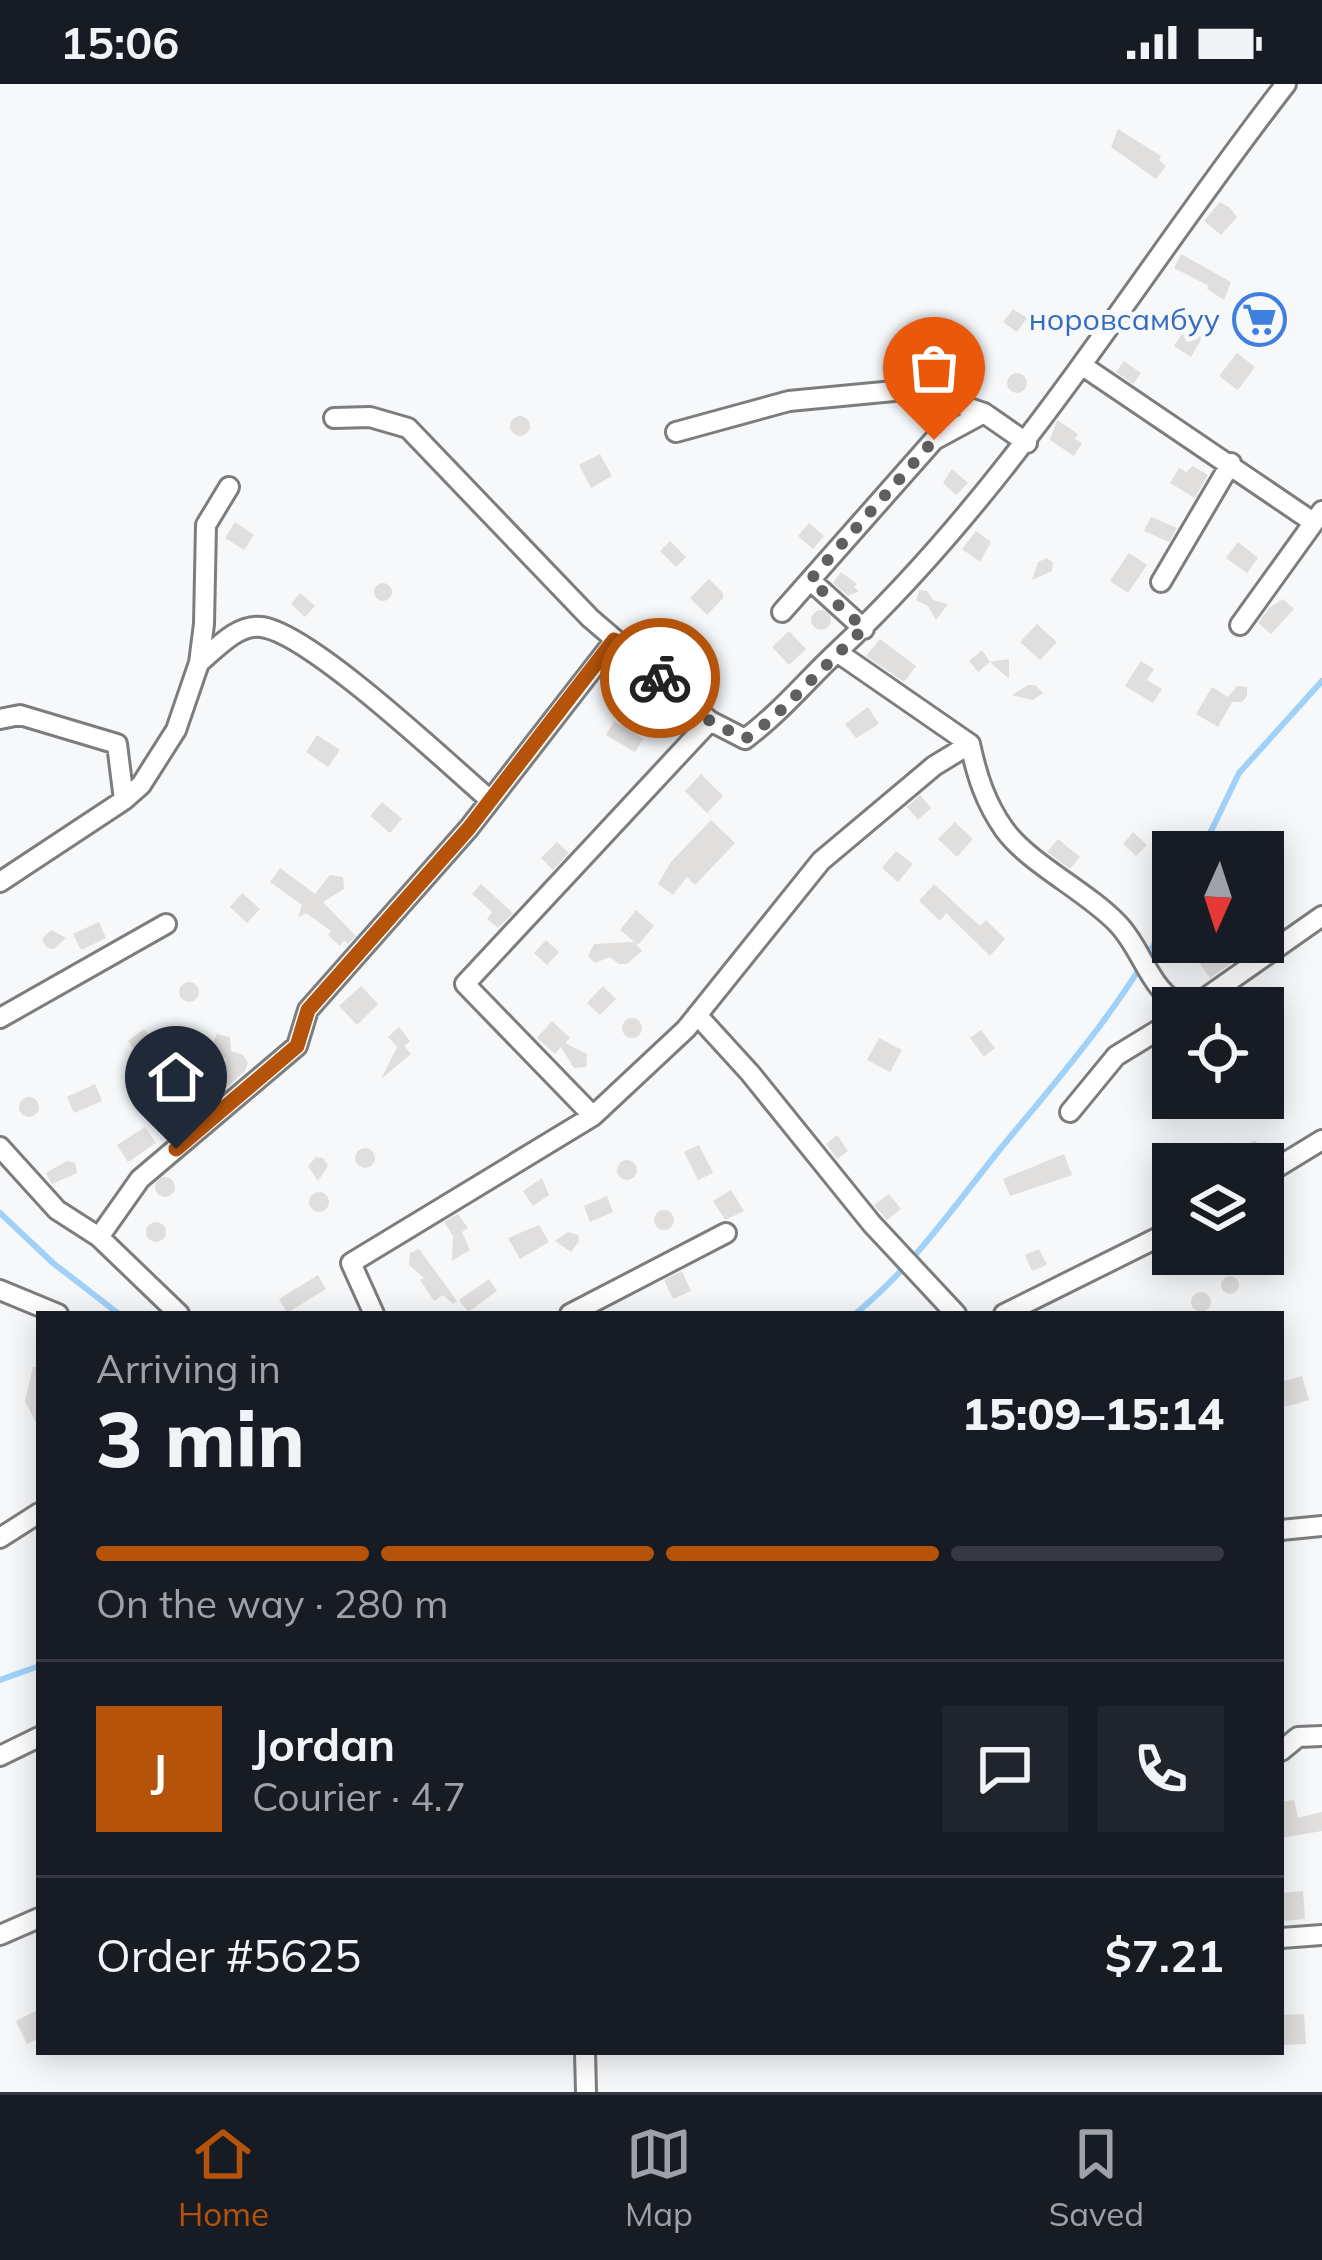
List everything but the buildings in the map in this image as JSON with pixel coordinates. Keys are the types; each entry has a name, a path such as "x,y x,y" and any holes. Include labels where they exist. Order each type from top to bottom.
{"street":[{"path":"334,418 370,417 408,428 614,640 710,721 745,739 773,718 864,628 1027,443 1232,152 1286,84"},
{"path":"1083,366 1317,516 1240,625"},
{"path":"676,431 789,401 915,389 984,413 1027,443"},
{"path":"782,612 934,440 984,413"},
{"path":"1161,582 1231,463"},
{"path":"0,882 124,800 141,784 176,730 199,663 206,525 229,487"},
{"path":"810,580 864,628"},
{"path":"199,663 235,633 258,626 291,636 490,800"},
{"path":"99,1237 140,1179 297,1046 308,1010 490,800 614,640"},
{"path":"837,652 970,744 981,792 1007,834 1113,918 1135,942 1157,987"},
{"path":"0,718 20,715 117,744 124,800"},
{"path":"593,1116 465,984 710,721"},
{"path":"373,1311 351,1263 593,1116 698,1015 821,861 934,766 970,744"},
{"path":"1219,987 1322,916"},
{"path":"0,1018 166,924"},
{"path":"698,1015 953,1311"},
{"path":"1070,1112 1116,1056 1152,1034"},
{"path":"1284,1163 1322,1140"},
{"path":"0,1147 57,1210 99,1237 175,1311"},
{"path":"576,1311 726,1233"},
{"path":"1010,1311 1152,1240"},
{"path":"0,1290 51,1311"},
{"path":"0,1538 36,1515"},
{"path":"1284,1530 1322,1526"},
{"path":"1284,1749 1298,1737 1322,1736"},
{"path":"0,1756 36,1738"},
{"path":"0,1935 36,1919"},
{"path":"1284,1938 1322,1935"},
{"path":"584,2055 586,2092"}],"waterway":[{"path":"1211,831 1239,773 1322,681"},
{"path":"858,1311 914,1256 1071,1063 1152,948"},
{"path":"0,1213 53,1263 115,1311"},
{"path":"0,1680 36,1667"}],"way so far":[{"path":"660,678 710,721 745,739 773,718 864,628 810,580 934,440"}],"place":[{"name":"норовсамбуу","path":"1259,319"}],"route":[{"path":"176,1149 297,1046 308,1010 469,828 614,640 660,678"}]}
